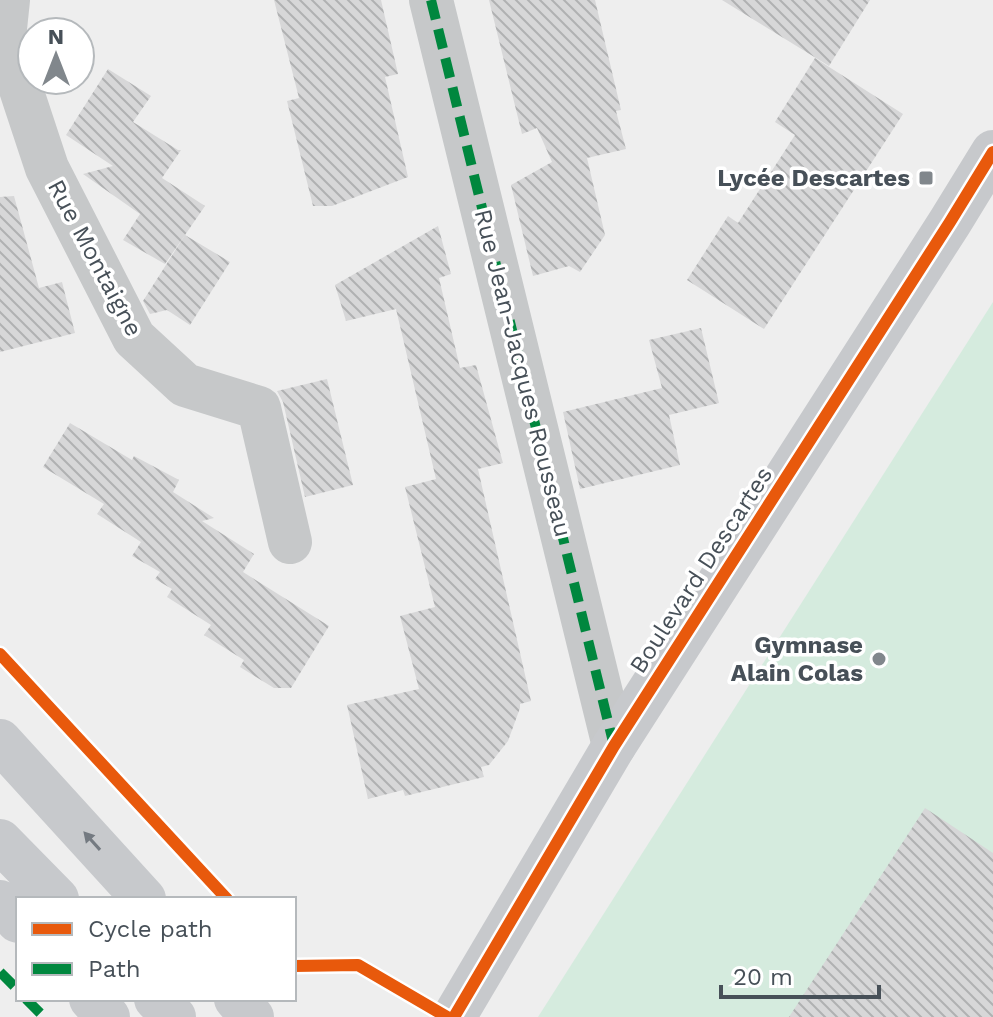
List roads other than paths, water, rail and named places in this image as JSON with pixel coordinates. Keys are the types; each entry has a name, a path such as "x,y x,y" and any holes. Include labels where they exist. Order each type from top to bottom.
{"street":[{"name":"Rue Montaigne","path":"8,0 4,38 47,168 134,338 185,385 259,408 290,542"},
{"name":"Rue Jean-Jacques Rousseau","path":"431,0 614,746"},
{"name":"Boulevard Descartes","path":"454,1017 614,746 993,152"},
{"path":"0,741 142,897"},
{"path":"0,841 55,897"},
{"path":"0,902 16,919"},
{"path":"93,1001 108,1017"},
{"path":"158,1001 174,1017"},
{"path":"238,1001 252,1017"}],"place":[{"name":"Lycée Descartes","path":"926,178"},
{"name":"Gymnase Alain Colas","path":"879,659"}]}
